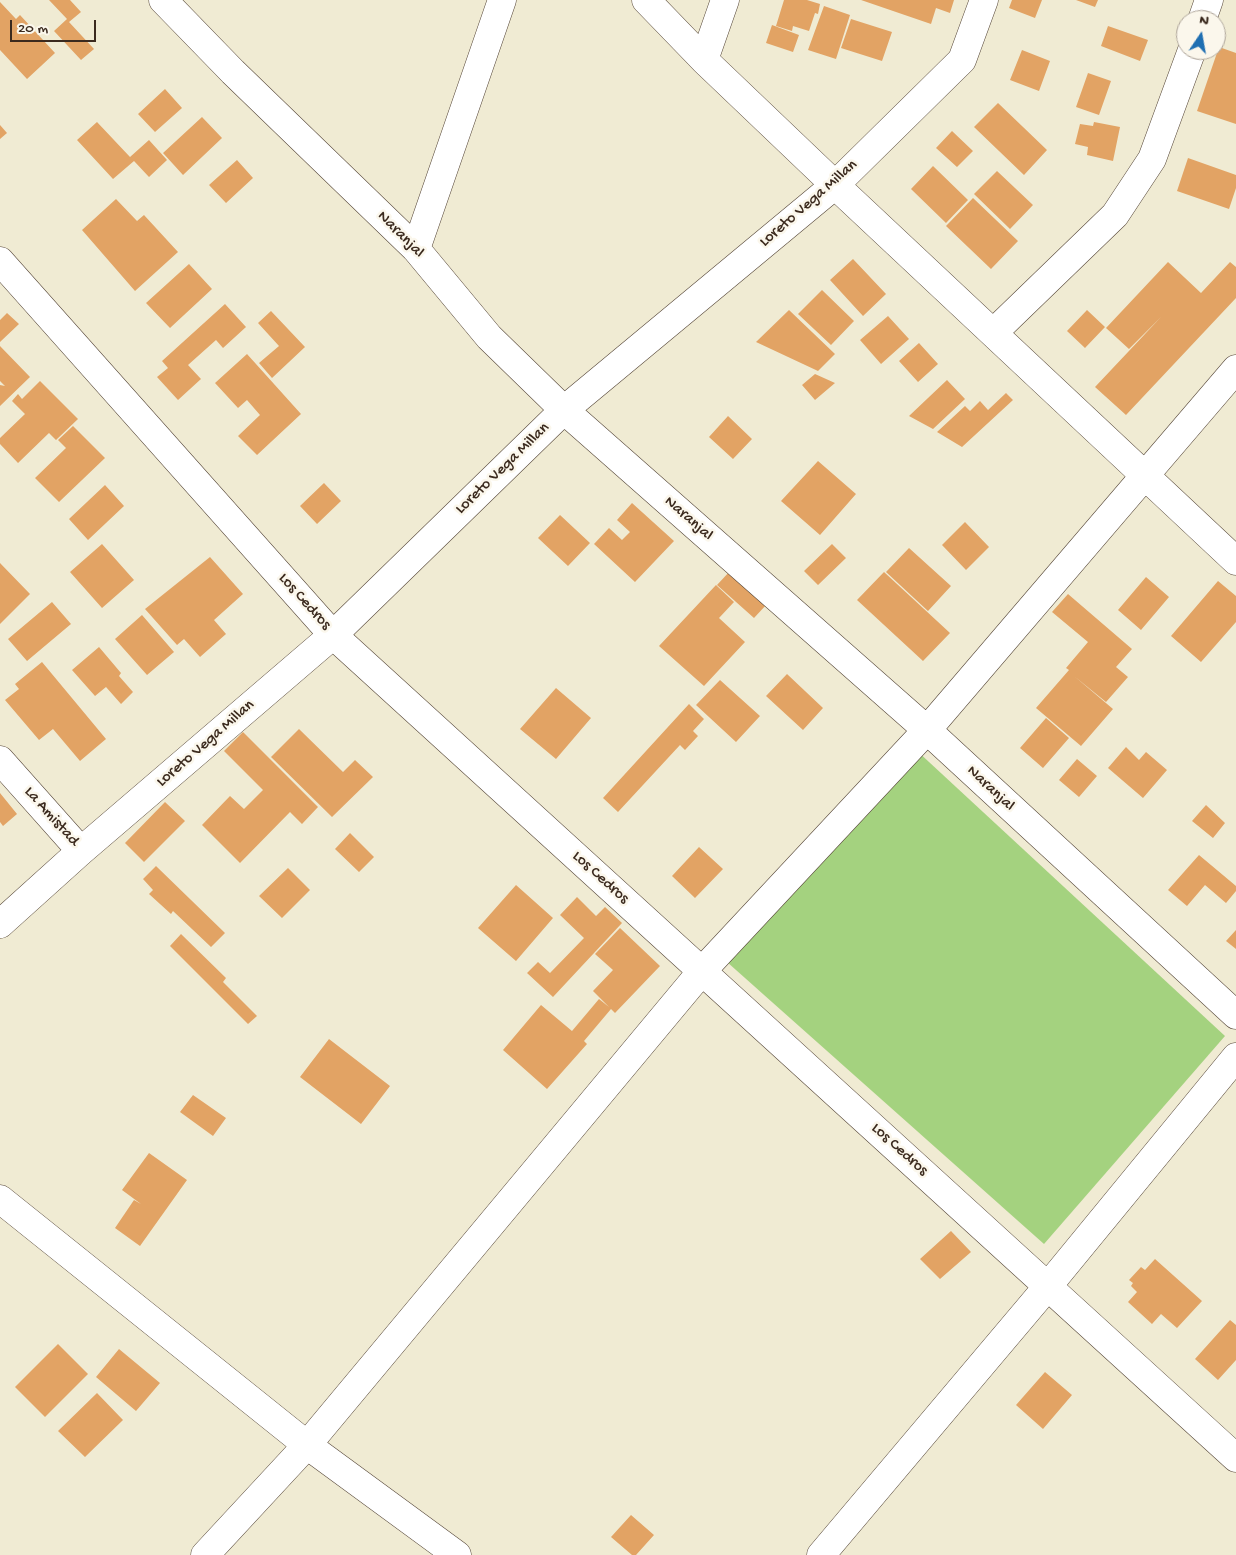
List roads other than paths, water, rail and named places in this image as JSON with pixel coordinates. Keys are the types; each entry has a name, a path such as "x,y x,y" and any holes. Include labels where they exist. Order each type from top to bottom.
{"street":[{"name":"Naranjal","path":"163,0 233,72 416,249 489,337 564,410 927,730 1236,1015"},
{"path":"416,249 502,0"},
{"path":"646,0 704,60 835,185 1236,560"},
{"path":"704,60 726,0"},
{"name":"Loreto Vega Millan","path":"0,924 81,851 333,635 564,410 835,185 962,60 984,0"},
{"path":"994,333 1115,215 1152,160 1188,60"},
{"name":"Los Cedros","path":"0,261 333,635 1236,1458"},
{"path":"205,1555 307,1444 702,971 927,730 1144,474 1236,369"},
{"name":"La Amistad","path":"0,760 81,851"},
{"path":"821,1555 1048,1286 1236,1057"},
{"path":"0,1199 307,1444 458,1555"}]}
